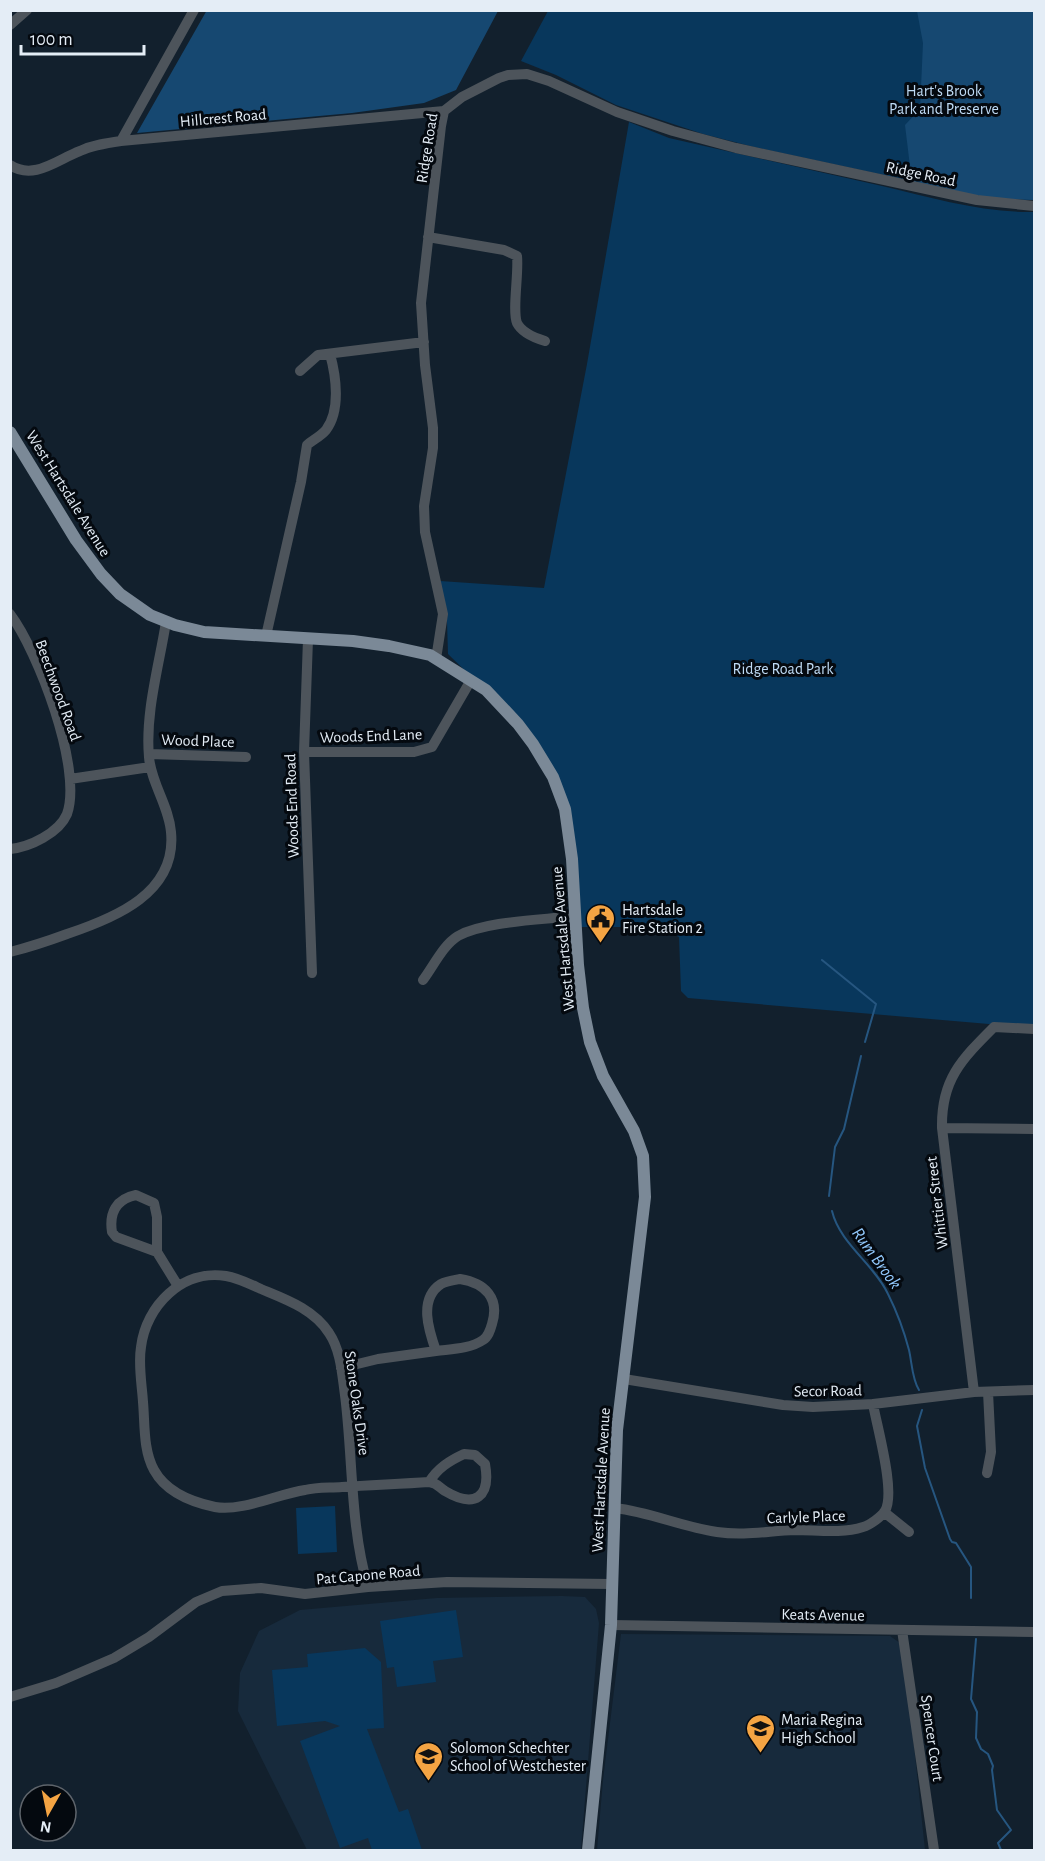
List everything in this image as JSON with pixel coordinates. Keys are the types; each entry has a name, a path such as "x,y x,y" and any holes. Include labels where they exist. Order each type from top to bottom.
{"main road":[{"name":"West Hartsdale Avenue","path":"10,432 76,540 101,574 120,594 150,615 166,622 204,632 353,641 422,652 486,690 518,724 553,777 565,809 569,832 580,987 590,1042 603,1076 634,1131 643,1156 645,1176 645,1197 630,1305 617,1430 611,1625 588,1851"}],"street":[{"path":"10,25 27,10"},
{"path":"121,141 194,10"},
{"name":"Ridge Road","path":"436,659 443,614 425,532 424,506 433,448 433,428 421,303 444,111 462,97 508,75 527,75 549,81 617,112 673,131 735,148 977,200 1035,206"},
{"name":"Hillcrest Road","path":"10,165 27,171 38,170 90,147 121,141 444,111"},
{"path":"428,237 504,250 517,256 516,315 518,323 526,333 544,341"},
{"path":"300,371 318,355 424,342"},
{"path":"266,636 301,482 307,445 327,429 336,405 335,373 330,354"},
{"name":"Beechwood Road","path":"10,614 35,657 64,745 70,779 70,801 62,823 44,837 19,848 10,849"},
{"path":"10,952 90,927 120,914 144,897 166,870 171,855 170,822 150,767 148,754 150,718 166,622"},
{"name":"Woods End Road","path":"308,639 304,752 312,973"},
{"name":"Woods End Lane","path":"304,752 414,752 428,749 432,747 471,680"},
{"name":"Wood Place","path":"148,754 246,757"},
{"name":"Wood Place","path":"70,779 150,767"},
{"path":"423,980 449,944 459,936 503,924 574,916"},
{"name":"Whittier Street","path":"974,1392 942,1128 942,1108 949,1080 976,1045 994,1027 1035,1029"},
{"path":"942,1128 1035,1129"},
{"path":"157,1252 116,1237 112,1232 113,1215 117,1203 127,1197 136,1196 154,1203 157,1217 157,1252 178,1286"},
{"name":"Stone Oaks Drive","path":"353,1486 306,1489 223,1508 178,1495 160,1478 149,1459 146,1440 140,1349 146,1325 159,1303 171,1290 188,1281 214,1275 228,1276 297,1305 319,1320 329,1333 341,1368 353,1486 360,1562 368,1587"},
{"path":"341,1368 378,1359 436,1351 476,1344 485,1339 490,1332 495,1308 491,1295 479,1284 460,1279 442,1283 435,1289 428,1303 427,1317 436,1351"},
{"name":"Secor Road","path":"624,1379 783,1406 813,1407 873,1404 974,1392 1035,1390"},
{"path":"987,1473 991,1452 988,1392"},
{"path":"873,1404 888,1476 889,1492 884,1512 909,1532"},
{"path":"353,1486 429,1482 457,1496 469,1499 480,1497 484,1493 487,1485 485,1464 476,1455 464,1454 448,1461 429,1482"},
{"name":"Carlyle Place","path":"615,1508 686,1526 743,1535 794,1530 854,1530 867,1526 884,1512"},
{"name":"Pat Capone Road","path":"10,1697 56,1683 114,1658 154,1633 196,1602 213,1593 261,1588 306,1594 447,1582 611,1584"},
{"name":"Keats Avenue","path":"611,1625 1035,1632"},
{"name":"Spencer Court","path":"902,1630 934,1851"}],"shaded area":[{"name":"Solomon Schechter School of Westchester","path":"585,1597 596,1609 599,1623 581,1850 307,1850 238,1711 240,1673 259,1631 300,1610 437,1598"},
{"name":"Maria Regina High School","path":"621,1634 890,1636 900,1643 912,1727 925,1850 597,1850"}],"green space":[{"path":"207,10 498,11 456,90 424,103 352,113 137,133"},
{"name":"Hart's Brook Park and Preserve","path":"548,11 1034,11 1034,200 990,198 754,147 703,134 616,105 556,75 521,61"},
{"path":"917,11 1034,11 1034,200 990,198 912,183 905,125 920,109 923,43"},
{"name":"Ridge Road Park","path":"629,122 669,138 939,200 996,210 1034,212 1034,1028 688,998 681,991 679,937 659,927 578,927 575,852 539,743 448,654 447,621 440,581 544,588 587,364"},
{"path":"335,1506 337,1552 298,1554 296,1508"},
{"path":"456,1610 463,1657 433,1661 436,1682 397,1687 394,1667 387,1668 380,1621"},
{"path":"365,1648 381,1662 384,1728 367,1729 399,1812 408,1809 422,1850 372,1850 368,1838 340,1848 300,1741 340,1726 325,1721 277,1726 272,1670 308,1667 307,1654"}],"waterway":[{"name":"Rum Brook","path":"822,960 876,1004 865,1042"},
{"name":"Rum Brook","path":"829,1196 835,1147 844,1129 861,1056"},
{"name":"Rum Brook","path":"832,1211 842,1234 882,1283 888,1294 905,1336 919,1390"},
{"name":"Rum Brook","path":"922,1410 917,1426 925,1468 950,1539 956,1543 971,1567 971,1598"},
{"name":"Rum Brook","path":"976,1639 971,1699 977,1712 976,1738 981,1749 988,1754 993,1766 997,1810 1011,1830 998,1843 1001,1850"}],"place":[{"name":"Hartsdale Fire Station 2","path":"601,944"},
{"name":"Maria Regina High School","path":"760,1754"},
{"name":"Solomon Schechter School of Westchester","path":"429,1782"}]}
